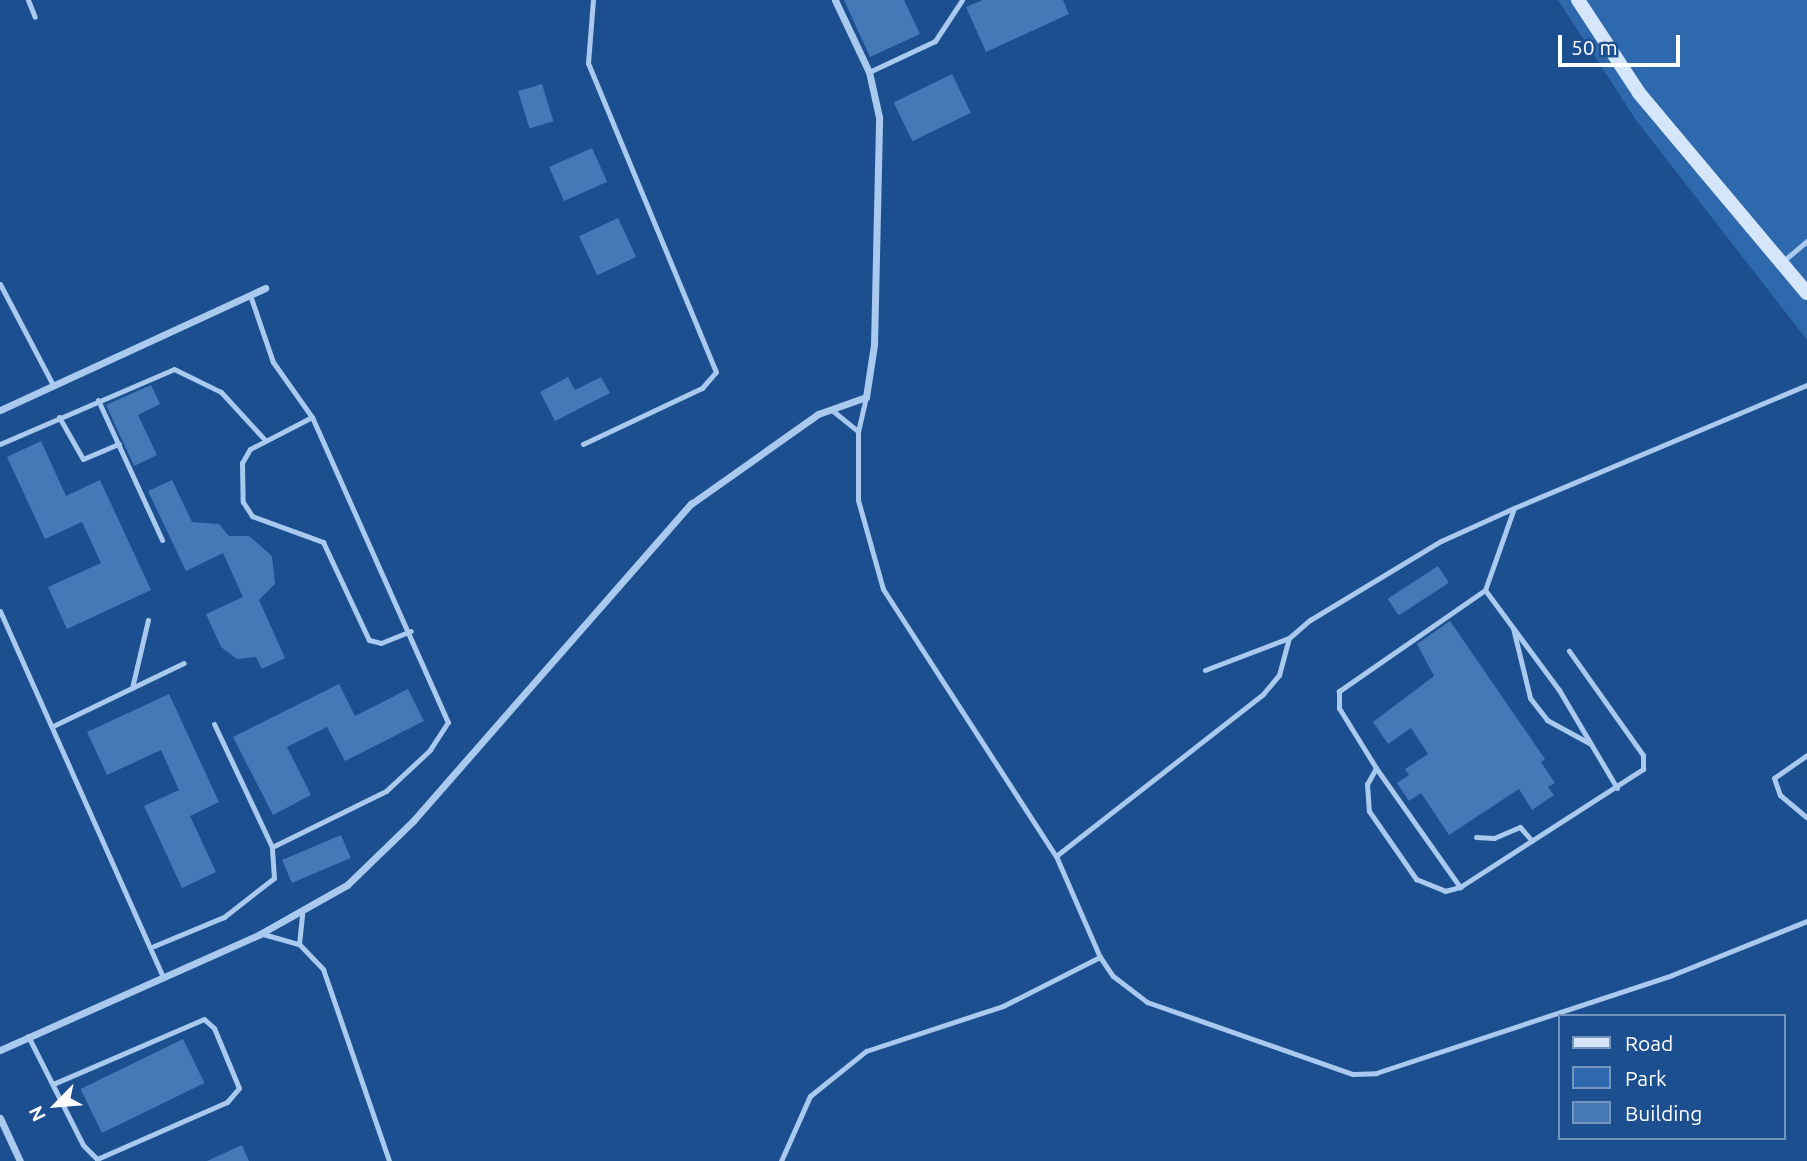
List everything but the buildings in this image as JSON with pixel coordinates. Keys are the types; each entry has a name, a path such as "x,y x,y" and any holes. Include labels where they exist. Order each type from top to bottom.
{"street":[{"path":"0,1050 162,975 260,934 302,914 347,885 413,821 691,504 741,464 818,414 833,411 866,397 874,345 879,117 869,72 835,0"},
{"path":"1578,0 1639,93 1807,293"},
{"path":"0,410 265,288"},
{"path":"0,1118 20,1161"}],"lane":[{"path":"28,0 35,17"},
{"path":"583,444 702,388 716,372 589,63 593,0"},
{"path":"869,72 935,41 962,0"},
{"path":"1782,262 1807,241"},
{"path":"0,284 53,385"},
{"path":"250,295 273,362 312,417 446,708 443,734 386,791 272,847"},
{"path":"0,444 174,369 221,392 264,439"},
{"path":"1205,670 1289,638 1441,541 1807,385"},
{"path":"866,397 858,432 858,500 883,589 1056,856 1100,957 1113,976 1147,1002 1353,1074 1376,1073 1672,975 1807,920"},
{"path":"97,400 162,540"},
{"path":"833,411 858,432"},
{"path":"58,417 83,458 119,444"},
{"path":"312,417 264,439 242,463 243,502 252,516 323,542 369,640 381,643 411,631"},
{"path":"1460,887 1376,768 1339,708 1340,686 1485,590 1514,508"},
{"path":"1485,590 1513,625 1617,788"},
{"path":"0,611 154,946 162,975"},
{"path":"132,688 148,620"},
{"path":"1513,625 1530,698 1547,720 1591,744"},
{"path":"1056,856 1263,694 1279,675 1289,638"},
{"path":"1376,768 1367,784 1369,811 1416,879 1445,891 1460,887 1640,773 1645,760 1569,651"},
{"path":"53,726 184,663"},
{"path":"154,946 224,917 264,890 274,878 272,847 214,724"},
{"path":"1807,755 1774,778 1780,794 1807,818"},
{"path":"1476,837 1494,838 1520,827 1532,841"},
{"path":"299,944 302,914"},
{"path":"260,934 299,944 323,969 389,1161"},
{"path":"781,1161 810,1096 866,1051 1003,1006 1100,957"},
{"path":"29,1036 83,1145 97,1158 227,1102 239,1088 214,1028 204,1019 53,1084"}],"green space":[{"path":"1558,0 1807,0 1807,340 1636,120"}]}
